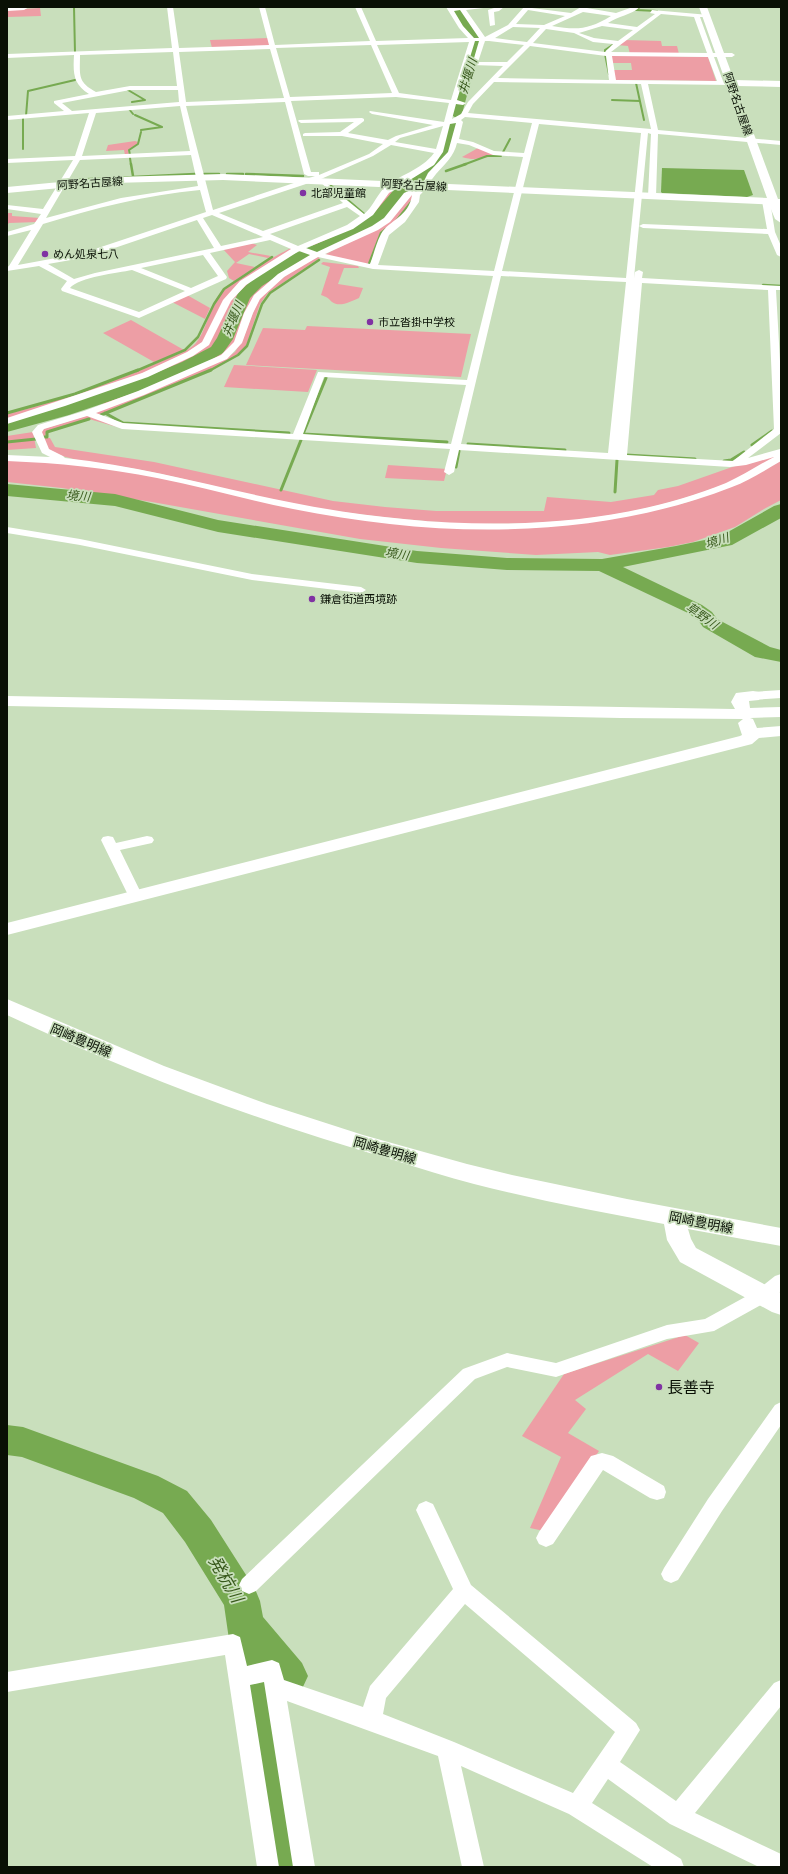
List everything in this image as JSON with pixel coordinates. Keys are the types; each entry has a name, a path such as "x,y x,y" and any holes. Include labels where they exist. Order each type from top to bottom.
{"main road":[{"path":"7,8 24,7"},
{"name":"阿野名古屋線","path":"714,7 734,59"},
{"name":"阿野名古屋線","path":"9,191 64,184 133,179 201,183 318,178 423,186 774,202 731,83 716,55 705,11"},
{"path":"731,83 781,84"},
{"path":"774,202 781,219"},
{"path":"7,701 621,713 733,714 781,712"},
{"path":"748,715 781,731"},
{"path":"7,929 746,740 751,737 748,715"},
{"name":"岡崎豊明線","path":"7,1006 52,1028 154,1071 269,1113 357,1142 472,1175 674,1217 781,1237"},
{"path":"674,1217 679,1240 688,1256 771,1300"}],"street":[{"path":"170,7 183,104 178,112"},
{"path":"262,7 272,47 305,135 318,178"},
{"path":"358,7 396,95"},
{"path":"450,8 489,7"},
{"path":"482,26 493,20 491,10 497,10 501,7"},
{"path":"572,7 616,15"},
{"path":"599,7 696,15 705,11"},
{"path":"450,8 461,27 472,39"},
{"path":"461,8 482,26 485,39 474,64 509,64"},
{"path":"518,8 571,15"},
{"path":"485,39 511,26 526,8"},
{"path":"7,421 62,404 145,375 190,354 206,343 227,300 234,291 264,268 298,249 356,224 370,213 386,191 431,163 439,152 444,124 461,103 495,79 545,27 583,9"},
{"path":"482,26 545,27 576,32 595,27 616,15 632,10"},
{"path":"612,81 608,51 661,12"},
{"path":"696,15 716,55 721,83"},
{"path":"520,16 527,17"},
{"path":"542,20 574,23"},
{"path":"581,24 595,27"},
{"path":"602,24 638,29"},
{"path":"576,32 577,34 587,38 618,43"},
{"path":"464,115 461,103 455,92 472,39"},
{"path":"7,56 485,39 608,54 716,55 734,59"},
{"path":"77,54 76,81 81,87 96,94"},
{"path":"495,79 731,83"},
{"path":"617,457 634,280 655,132 644,82"},
{"path":"71,113 56,102 130,88 180,88"},
{"path":"342,134 362,120 376,104 396,95 461,103"},
{"path":"291,100 308,174 318,178 360,214"},
{"path":"92,115 183,104 291,100 376,104 444,124"},
{"path":"7,118 71,113 92,115 178,112"},
{"path":"178,112 194,154 208,210 266,236 298,249 318,255 373,267 776,288 779,430 736,463"},
{"path":"10,269 47,212 78,158 92,115"},
{"path":"10,269 85,255 318,178 366,157 403,136 457,120 464,115 781,143"},
{"path":"300,121 372,120"},
{"path":"373,267 385,234 402,220 415,202 414,196 451,153 460,122 457,120"},
{"path":"449,472 499,273 526,155 536,122"},
{"path":"352,126 364,128"},
{"path":"405,127 422,130"},
{"path":"634,280 643,226 645,196 645,131"},
{"path":"390,133 403,136"},
{"path":"305,135 342,134 439,152"},
{"path":"454,140 471,143 493,153 526,155"},
{"path":"7,162 194,154"},
{"path":"7,234 120,200 201,183"},
{"path":"68,461 45,451 37,432 41,427 87,413 202,368 224,357 233,351 240,341 253,302 263,290 297,265 375,228 387,220 407,195 423,186"},
{"path":"774,202 771,232 781,255"},
{"path":"204,252 223,277 139,315 65,289 70,283 95,275 204,252 266,236 347,204"},
{"path":"7,207 47,212"},
{"path":"199,217 218,248"},
{"path":"643,226 771,232"},
{"path":"14,242 30,239"},
{"path":"42,264 74,282"},
{"path":"133,267 191,292"},
{"path":"297,437 321,374 471,383"},
{"path":"87,413 122,426 730,464 746,462 781,452"},
{"path":"7,458 68,461 148,473 280,503 344,515 434,524 488,526 568,522 650,509 688,500 739,481 781,457"},
{"path":"7,530 80,542 252,577 361,590"},
{"path":"748,715 781,694"},
{"path":"136,897 110,844 147,840"},
{"path":"249,1585 469,1374 507,1360 556,1370 667,1332 708,1326 771,1300 781,1281"},
{"path":"671,1574 715,1505 781,1410"},
{"path":"546,1538 598,1462 606,1462 657,1492"},
{"path":"426,1510 464,1591 629,1730 576,1806"},
{"path":"371,1720 377,1693 464,1591"},
{"path":"7,1682 233,1644 268,1867"},
{"path":"238,1678 273,1678 371,1720 447,1749 576,1806 673,1867"},
{"path":"273,1678 304,1867"},
{"path":"678,1816 781,1690"},
{"path":"447,1749 473,1867"},
{"path":"606,1765 678,1816 781,1866"}],"shaded area":[{"path":"40,8 41,16 7,17 7,10"},
{"path":"269,38 271,46 212,48 210,40"},
{"path":"624,40 661,41 662,46 677,46 679,54 630,54 628,46 617,45"},
{"path":"610,55 708,57 716,81 615,80 613,70 632,70 631,63 611,63"},
{"path":"135,141 138,142 128,150 129,155 125,155 124,150 106,151 108,145"},
{"path":"478,148 500,156 477,159 462,157"},
{"path":"662,168 744,170 753,195 747,197 662,193"},
{"path":"389,192 397,192 377,216 373,215 376,216 371,222 320,245 311,245 347,230"},
{"path":"413,193 411,201 396,220 380,233 368,265 324,255 379,227"},
{"path":"7,213 12,213 12,216 40,218 38,222 9,223 7,225"},
{"path":"249,242 257,245 248,252 271,256 268,258 249,254 236,263 255,267 234,281 229,278 227,271 235,262 222,248"},
{"path":"291,248 293,249 241,283 205,342 197,349 155,369 7,420 7,414 105,384 187,350 198,341 215,302 223,290 252,270"},
{"path":"288,256 292,257 252,284 241,295 222,334 210,350 194,359 131,385 49,414 7,425 7,422 45,412 196,353 236,291"},
{"path":"318,257 320,258 268,293 260,304 246,346 237,355 221,365 178,385 98,415 93,413 225,359 235,352 243,339 259,297 298,266"},
{"path":"297,260 305,260 261,289 237,341 222,357 106,404 98,402 146,386 200,364 214,356 224,348 231,338 240,308 246,296 266,278"},
{"path":"323,262 358,266 359,268 344,268 338,284 363,288 359,298 342,304 335,304 321,295 330,267 321,264"},
{"path":"187,295 210,308 205,319 172,302"},
{"path":"131,320 184,350 154,362 103,333"},
{"path":"307,326 471,334 461,377 246,365 263,328 305,330"},
{"path":"234,365 317,370 308,392 224,387"},
{"path":"89,415 117,427 89,419 46,432 45,438 50,438 55,447 154,462 333,501 436,511 544,511 547,497 611,502 654,495 658,490 678,486 735,466 781,453 781,455 753,472 733,481 703,492 652,507 600,517 547,522 494,524 441,522 388,518 283,503 158,473 64,457 47,450 40,430"},
{"path":"33,432 36,448 7,450 7,436"},
{"path":"7,459 102,466 363,519 539,526 643,513 688,502 744,481 781,460 781,500 735,527 693,542 610,555 598,552 536,555 441,548 360,539 152,502 62,488 7,482"},
{"path":"388,465 447,469 444,481 385,478"},
{"path":"685,1335 699,1343 678,1371 648,1354 575,1400 586,1409 568,1433 599,1451 544,1531 530,1528 561,1457 522,1436 564,1374"}],"waterway":[{"path":"74,7 75,53"},
{"name":"井堰川","path":"455,7 463,22 477,37 478,43 469,65 456,114"},
{"path":"640,7 636,10 657,11"},
{"path":"605,53 605,50 614,44"},
{"path":"605,54 609,74"},
{"path":"26,116 28,91 75,80"},
{"path":"636,83 640,101"},
{"path":"128,90 145,100 132,102"},
{"path":"612,100 640,101"},
{"path":"640,101 644,120"},
{"path":"129,109 133,114"},
{"path":"135,115 162,127 141,130"},
{"path":"23,118 23,149"},
{"name":"井堰川","path":"7,427 63,411 149,382 188,366 217,350 225,339 243,296 257,283 294,259 355,232 379,216 397,195 434,166 446,151 453,124"},
{"path":"130,155 129,150 138,144 141,132"},
{"path":"502,154 510,139"},
{"path":"463,165 487,156 501,156"},
{"path":"130,158 131,165"},
{"path":"131,164 133,176"},
{"path":"446,171 466,164"},
{"path":"71,180 195,174"},
{"path":"204,174 219,174"},
{"path":"227,174 243,174"},
{"path":"246,174 303,176"},
{"path":"331,186 364,214"},
{"path":"397,220 412,201"},
{"name":"井堰川","path":"373,215 379,216"},
{"path":"369,264 381,233 386,229"},
{"path":"136,371 185,350 198,337 214,304 224,289 272,257"},
{"path":"210,370 238,355 247,346 262,304 270,293 319,260"},
{"path":"763,285 781,286"},
{"path":"7,413 75,394 138,370"},
{"path":"105,413 210,370"},
{"path":"326,378 303,434 447,442"},
{"path":"101,415 105,413"},
{"path":"105,413 123,423 289,433"},
{"path":"44,437 47,437 47,432 89,419"},
{"path":"752,445 772,431"},
{"path":"7,442 36,439"},
{"path":"281,490 301,440"},
{"path":"468,444 565,450"},
{"path":"456,467 459,451"},
{"path":"724,461 731,460 744,452"},
{"path":"626,455 695,459"},
{"path":"615,492 617,460"},
{"name":"境川","path":"7,490 115,500 218,526 417,557 507,564 602,565"},
{"name":"境川","path":"602,565 676,552 725,541 781,510"},
{"name":"草野川","path":"602,565 695,609 705,616 710,623 763,652 781,656"},
{"name":"発杭川","path":"7,1440 23,1442 146,1487 175,1502 198,1531 242,1601 283,1867"},
{"path":"246,1625 289,1676"}],"place":[{"name":"北部児童館","path":"303,193"},
{"name":"めん処泉七八","path":"45,254"},
{"name":"市立沓掛中学校","path":"370,322"},
{"name":"鎌倉街道西境跡","path":"312,599"},
{"name":"長善寺","path":"659,1387"}]}
